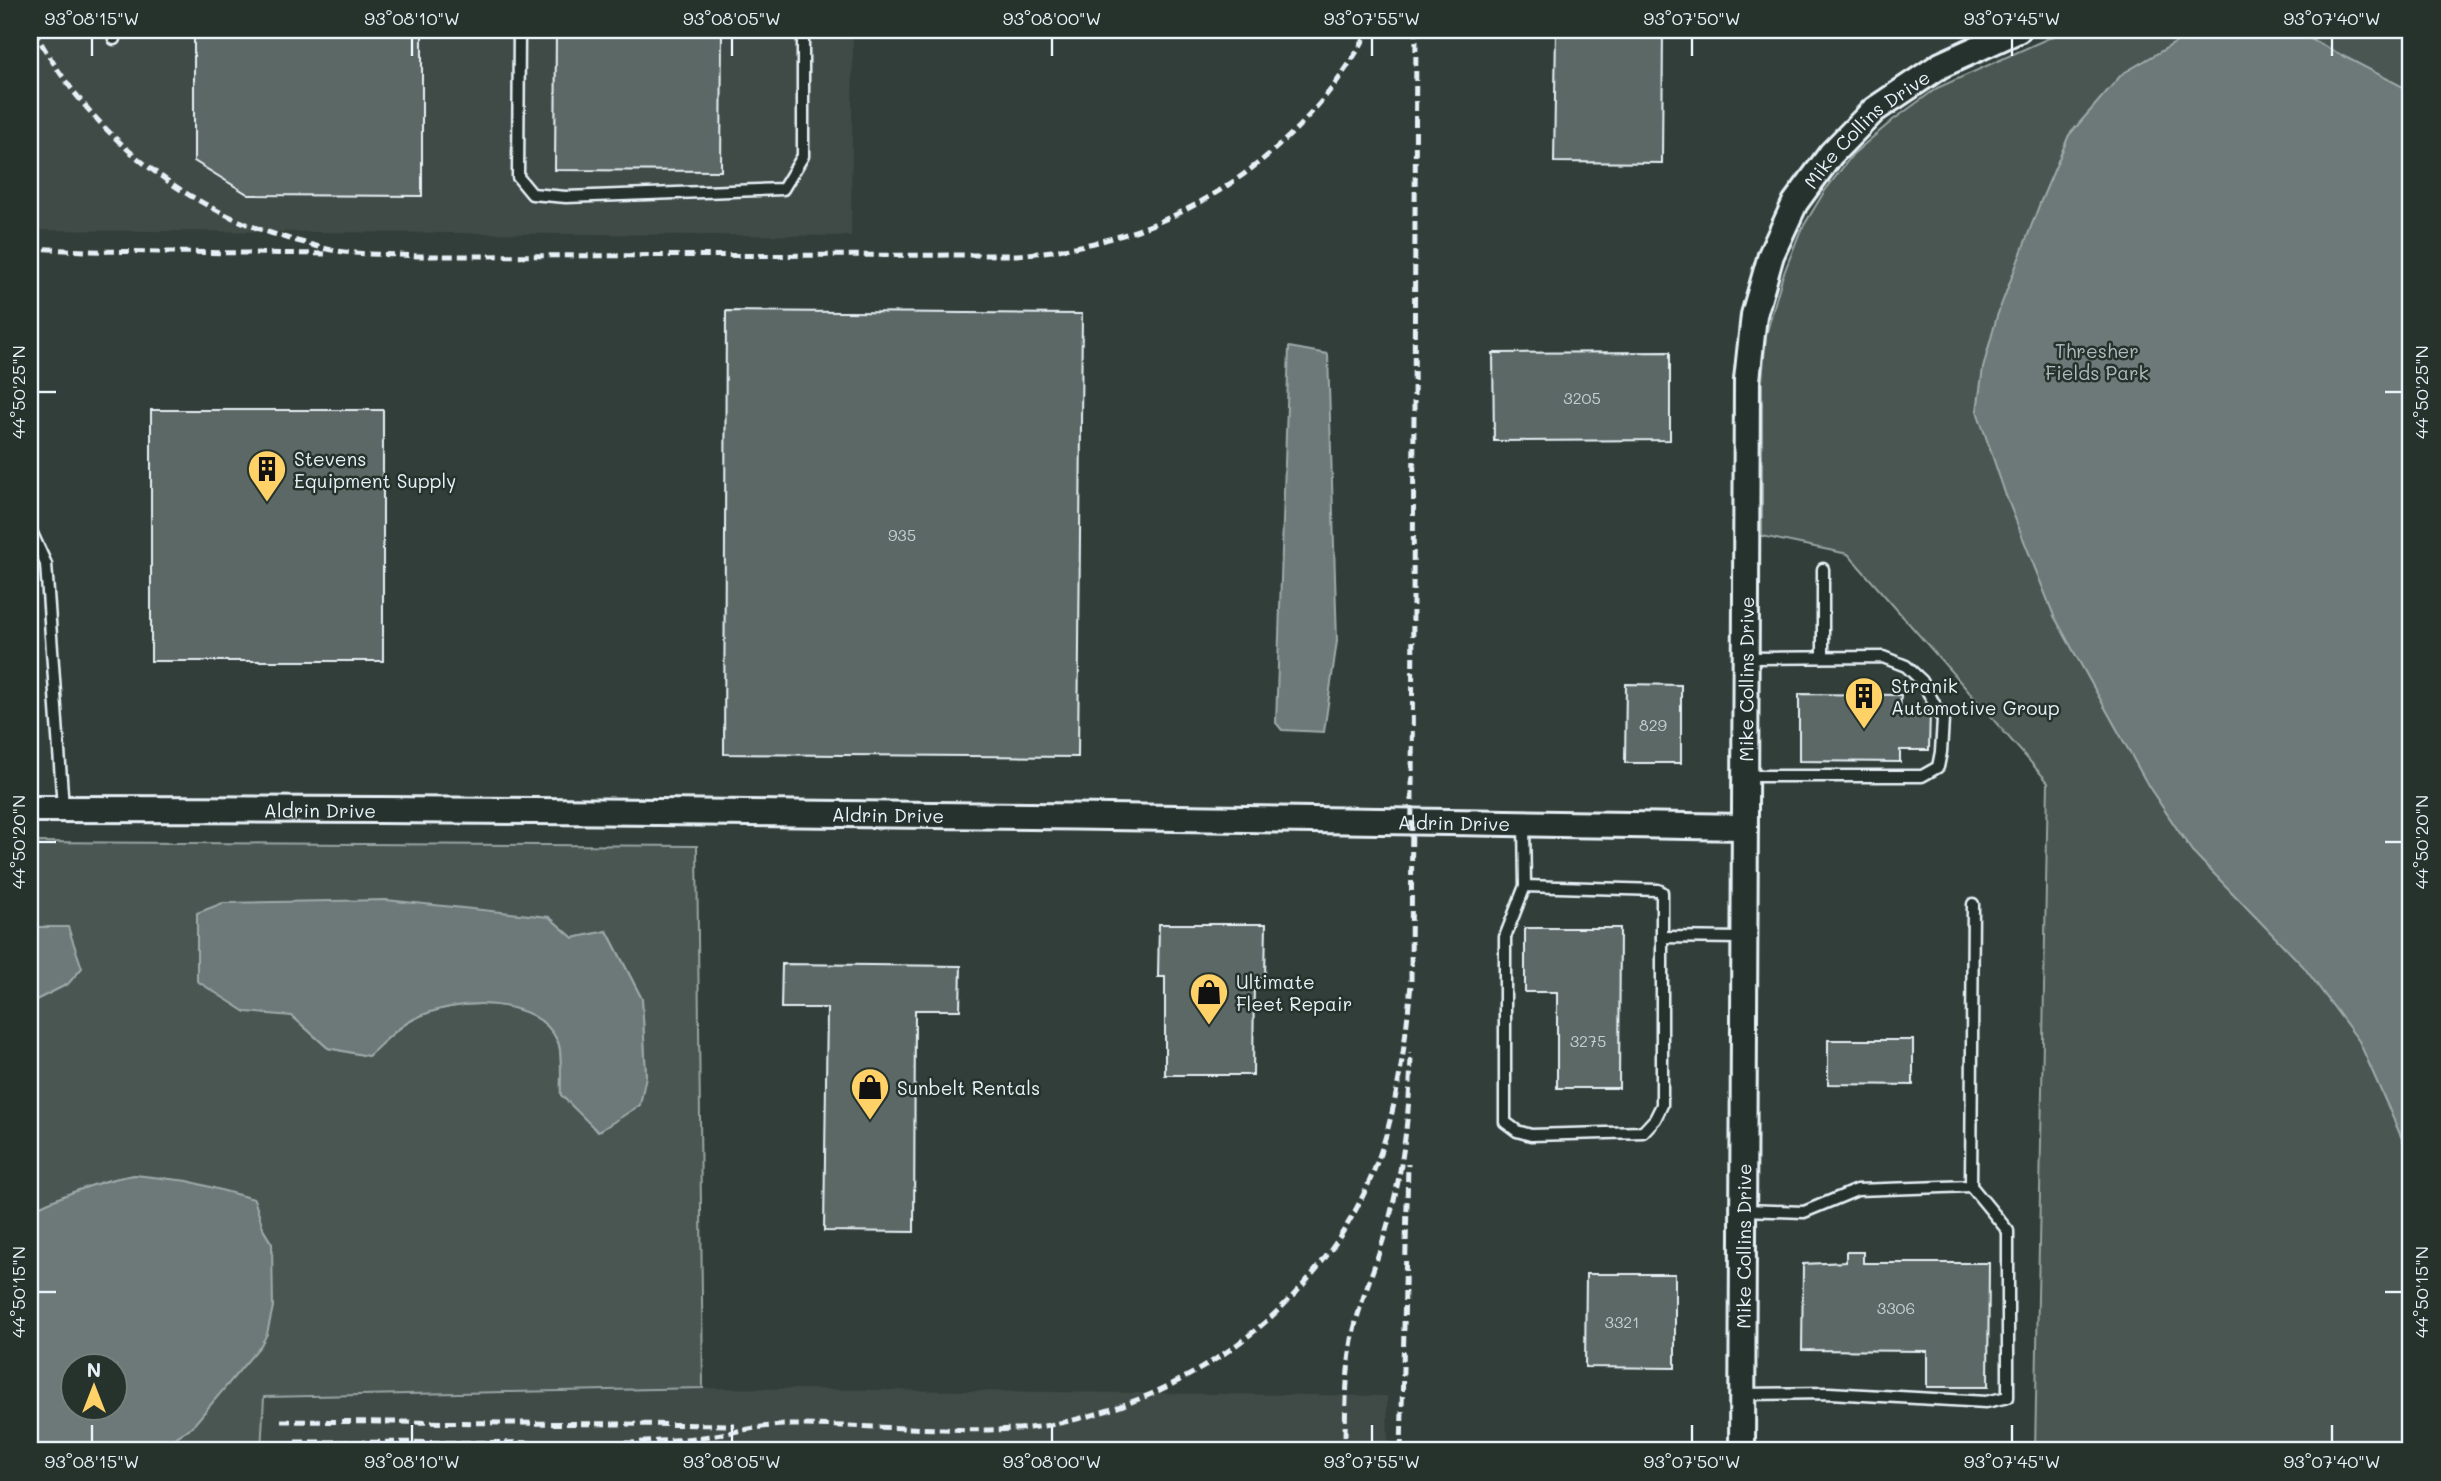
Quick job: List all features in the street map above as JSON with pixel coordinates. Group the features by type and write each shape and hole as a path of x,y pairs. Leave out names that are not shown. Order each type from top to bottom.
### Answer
{"street":[{"name":"Mike Collins Drive","path":"1742,1451 1747,380 1754,314 1771,255 1802,194 1831,154 1874,110 1941,65 2018,30"},
{"name":"Aldrin Drive","path":"30,808 298,808 1745,827"}],"lane":[{"path":"519,30 518,177 532,194 566,197 783,189 803,156 803,30"},
{"path":"30,529 46,564 63,808"},
{"path":"1823,569 1823,657"},
{"path":"1746,658 1883,657 1906,666 1922,681 1943,720 1938,768 1922,776 1746,776"},
{"path":"1524,823 1525,886 1505,937 1505,1122 1517,1131 1531,1135 1643,1132 1655,1119 1661,1105 1661,892 1525,886"},
{"path":"1742,1394 1829,1393 1986,1402 2008,1396 2008,1231 1971,1186 1973,904"},
{"path":"1662,937 1745,938"},
{"path":"1743,1210 1804,1212 1857,1190 1971,1186"}],"shaded area":[{"path":"30,30 853,30 851,236 30,230"},
{"path":"2287,30 2303,35 2411,91 2411,1159 2359,1041 2303,966 2192,851 2149,787 2054,616 2005,493 1977,411 1983,368 1997,316 2069,135 2122,74 2194,32"},
{"path":"1289,347 1328,354 1337,641 1324,732 1282,730 1276,723"},
{"path":"386,900 549,917 573,938 607,931 642,999 646,1076 640,1105 598,1132 561,1095 558,1042 547,1026 532,1015 513,1008 471,1004 431,1012 402,1026 368,1056 328,1048 292,1016 246,1012 197,981 197,913 223,903"},
{"path":"30,927 68,927 82,968 68,984 30,1003"},
{"path":"135,1175 188,1181 254,1199 264,1231 272,1244 273,1307 267,1334 261,1345 192,1427 154,1451 30,1451 30,1211 108,1180"},
{"path":"703,1388 1387,1396 1388,1451 261,1451 263,1397"}],"green space":[{"name":"Thresher Fields Park","path":"2067,30 2411,30 2411,1451 2035,1451 2048,782 1848,554 1762,536 1762,381 1766,335 1782,278 1800,232 1824,192 1853,154 1937,88"},
{"path":"30,842 697,846 703,1388 264,1397 261,1451 154,1451 192,1427 272,1244 264,1231 254,1200 135,1175 81,1189 30,1211 30,1003 68,984 68,927 30,927","holes":["549,917 573,938 607,931 642,999 646,1076 561,1095 558,1042 548,1026 533,1015 514,1008 471,1004 431,1012 402,1026 368,1056 328,1048 292,1016"]}],"building":[{"path":"194,30 422,30 422,196 249,195 194,161"},
{"path":"556,30 722,30 721,171 555,170"},
{"path":"1556,30 1663,30 1662,163 1554,162"},
{"path":"726,311 1082,314 1078,757 724,754"},
{"path":"1670,352 1670,440 1494,441 1493,353"},
{"name":"Stevens Equipment Supply","path":"151,410 383,410 383,661 151,661"},
{"path":"1626,684 1681,685 1681,763 1625,763"},
{"name":"Stranik Automotive Group","path":"1799,694 1901,695 1900,711 1930,711 1929,750 1900,750 1900,762 1799,761"},
{"name":"Ultimate Fleet Repair","path":"1159,924 1266,924 1265,978 1254,978 1253,1075 1165,1075 1165,977 1158,977"},
{"path":"1525,928 1620,928 1619,1088 1557,1088 1557,992 1525,992"},
{"name":"Sunbelt Rentals","path":"782,964 961,966 960,1010 915,1010 914,1232 824,1231 827,1008 781,1008"},
{"path":"1828,1040 1913,1040 1913,1085 1828,1084"},
{"path":"1846,1252 1863,1252 1863,1263 1989,1263 1988,1387 1927,1387 1927,1351 1802,1350 1803,1264 1846,1262"},
{"path":"1586,1274 1675,1274 1675,1368 1585,1367"}],"railway":[{"path":"34,30 83,103 145,164 180,189 218,211 259,229 301,242 347,252 417,256 1017,255 1085,245 1135,231 1185,210 1249,171 1278,147 1329,92 1369,30"},
{"path":"295,1442 631,1443 700,1437 779,1425 978,1430 1037,1427 1092,1415 1145,1397 1195,1372 1242,1341 1284,1304 1321,1263 1352,1216 1384,1143 1400,1076 1411,984 1416,30"},
{"path":"30,248 327,254"},
{"path":"1345,1451 1346,1392 1353,1334 1387,1227 1397,1185 1407,1119 1411,1053"},
{"path":"1401,1451 1408,1164"},
{"path":"281,1421 734,1425"}],"place":[{"name":"Stevens Equipment Supply","path":"267,503"},
{"name":"Stranik Automotive Group","path":"1864,730"},
{"name":"Ultimate Fleet Repair","path":"1209,1026"},
{"name":"Sunbelt Rentals","path":"870,1121"}]}
